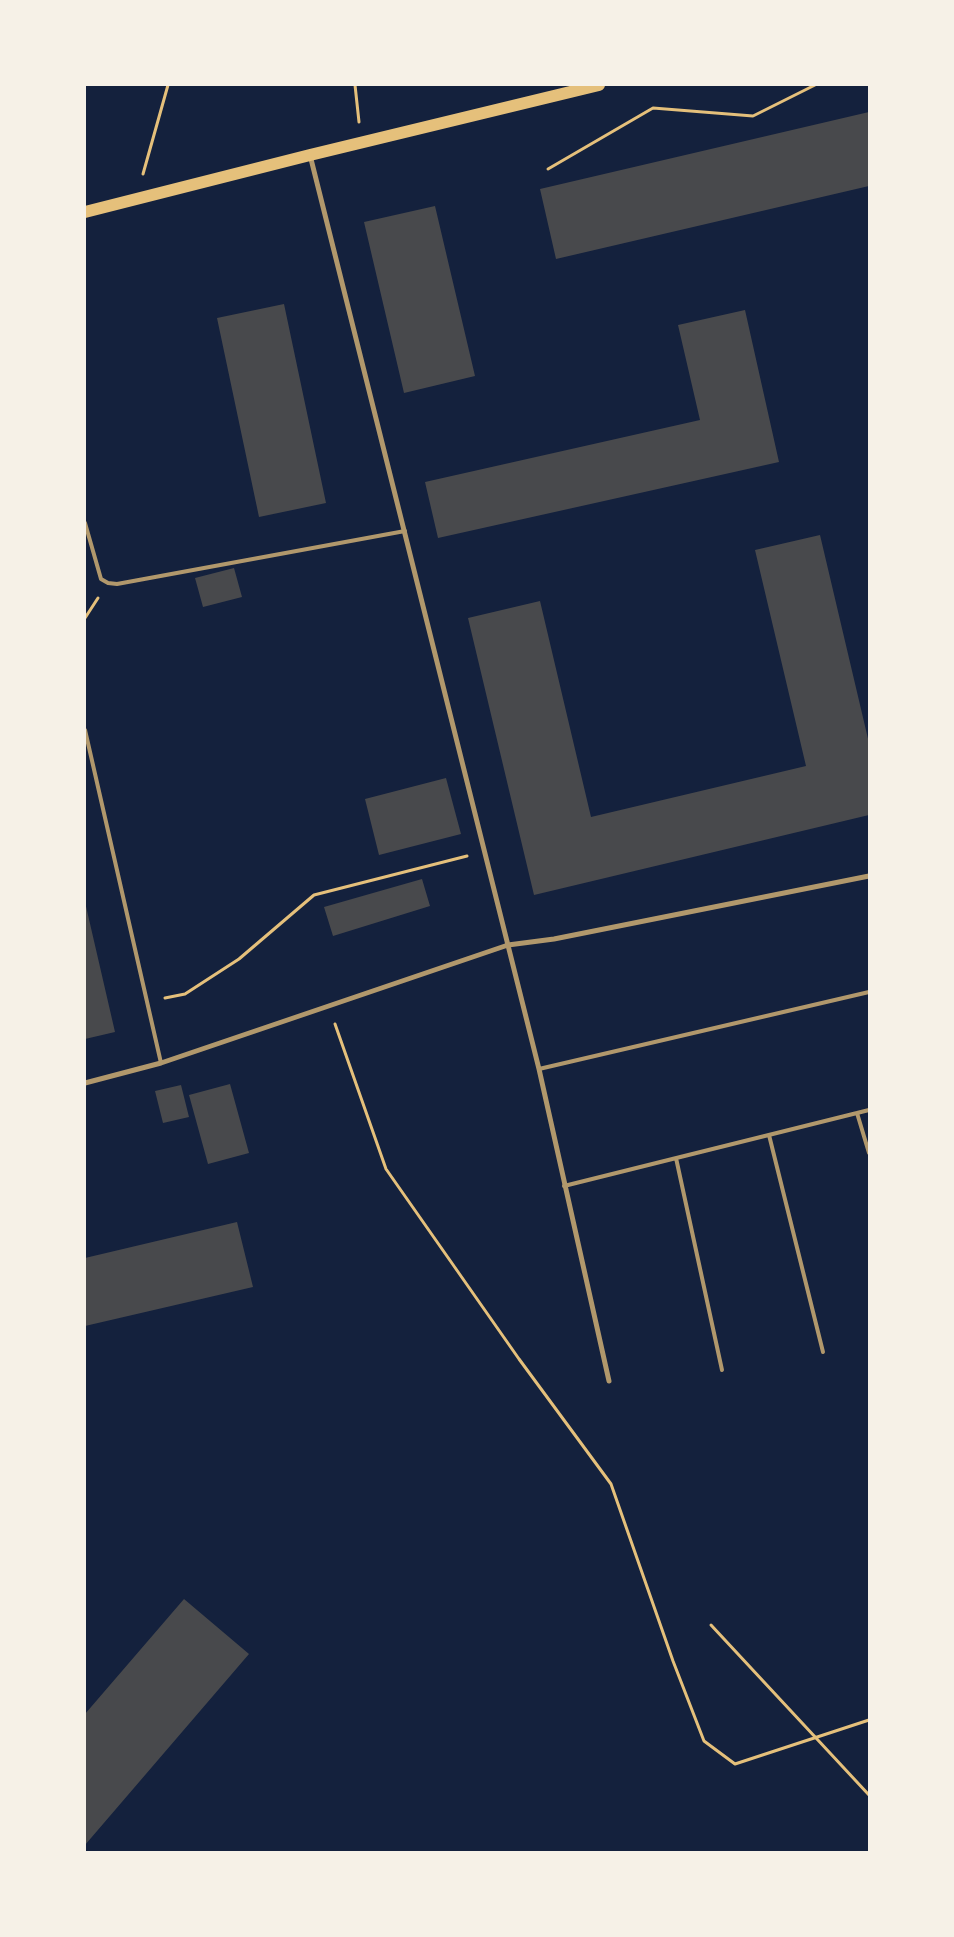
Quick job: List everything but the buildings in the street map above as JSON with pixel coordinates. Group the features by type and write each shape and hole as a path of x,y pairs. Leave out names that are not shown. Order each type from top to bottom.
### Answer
{"main road":[{"path":"85,212 361,142 599,85"}],"street":[{"path":"310,155 508,945 609,1381"},
{"path":"85,1083 161,1063 508,945 554,939 869,876"}],"lane":[{"path":"85,522 101,579 108,583 117,584 405,531"},
{"path":"85,730 161,1063"},
{"path":"538,1069 869,992"},
{"path":"564,1186 869,1110"},
{"path":"857,1113 869,1153"},
{"path":"769,1135 823,1352"},
{"path":"676,1158 722,1370"}],"path":[{"path":"137,199 168,85"},
{"path":"355,85 361,142"},
{"path":"548,169 653,108 753,116 815,85"},
{"path":"85,618 108,583"},
{"path":"147,1001 185,994 239,959 314,895 485,852"},
{"path":"329,1006 351,1064 386,1169 519,1359 611,1484 673,1661 704,1741 735,1764 869,1720"},
{"path":"711,1625 869,1795"}]}
